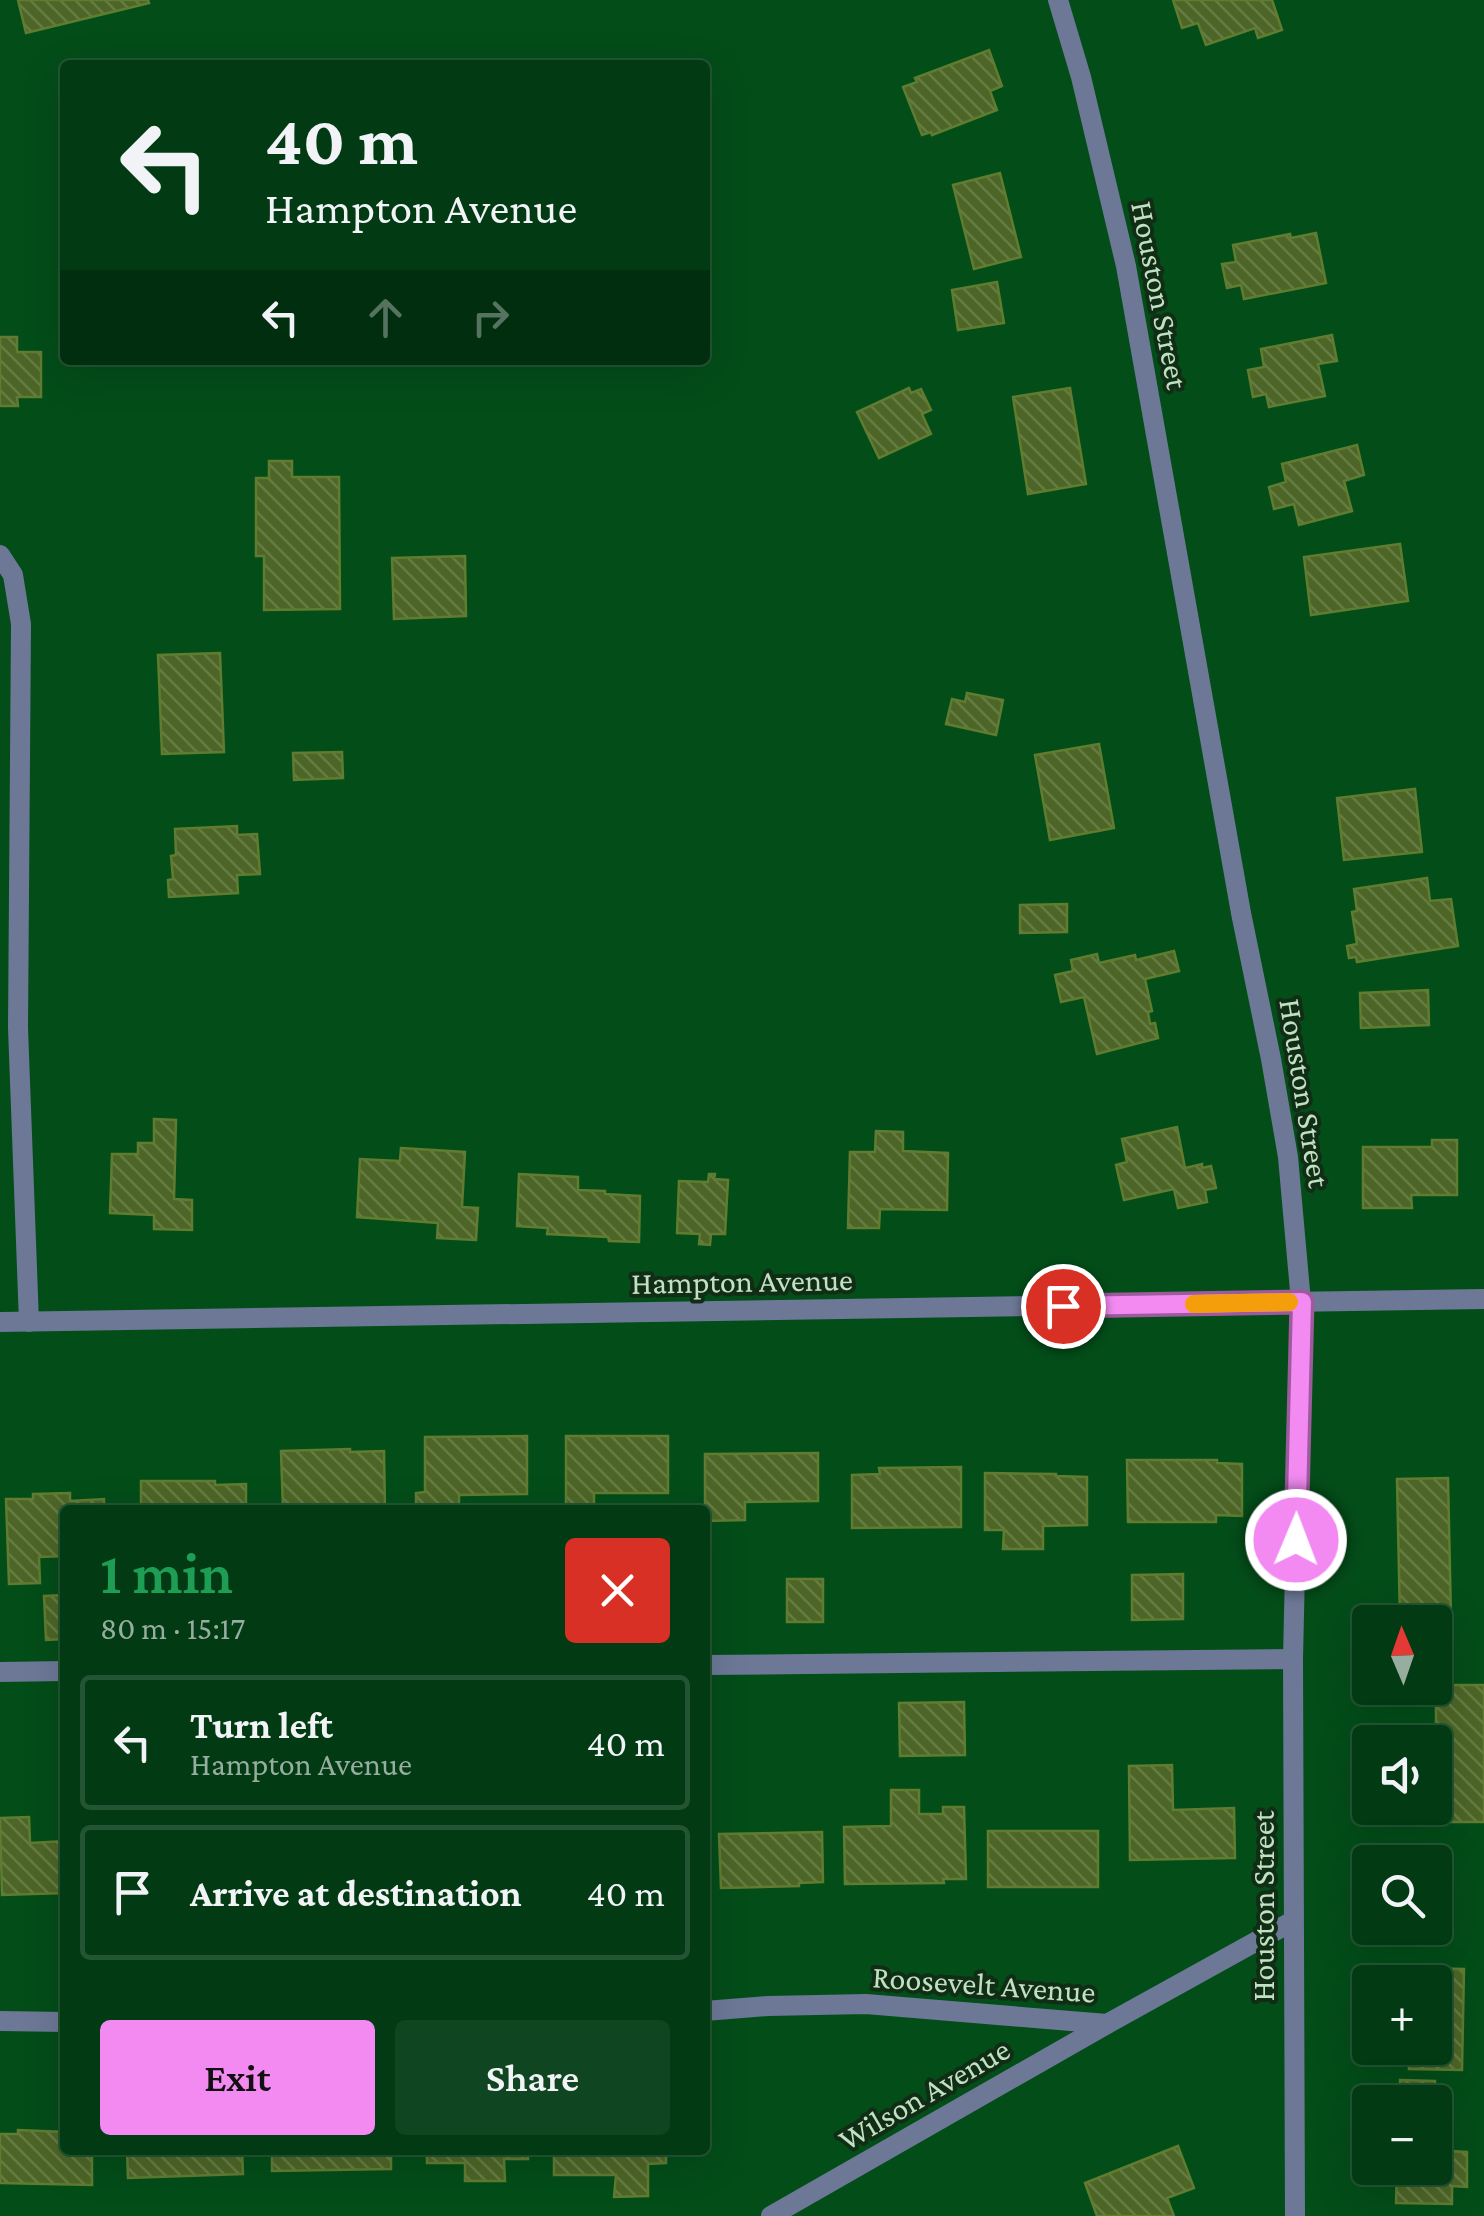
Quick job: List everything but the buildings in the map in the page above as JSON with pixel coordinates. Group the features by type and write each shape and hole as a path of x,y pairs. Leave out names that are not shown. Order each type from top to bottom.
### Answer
{"street":[{"name":"Houston Street","path":"1058,0 1126,266 1288,1156 1302,1302 1293,1660 1295,2216"},
{"path":"0,554 14,574 21,624 18,1028 29,1322"},
{"name":"Hampton Avenue","path":"0,1322 1484,1299"},
{"path":"710,1665 1293,1660"},
{"path":"0,1672 60,1671"},
{"name":"Roosevelt Avenue","path":"710,2011 866,2004 1107,2024 1292,1921"},
{"path":"0,2022 60,2022"},
{"name":"Wilson Avenue","path":"771,2216 1107,2024"}],"slow traffic":[{"path":"1194,1304 1289,1302"}],"route":[{"path":"1063,1306 1302,1302 1296,1540"}]}
